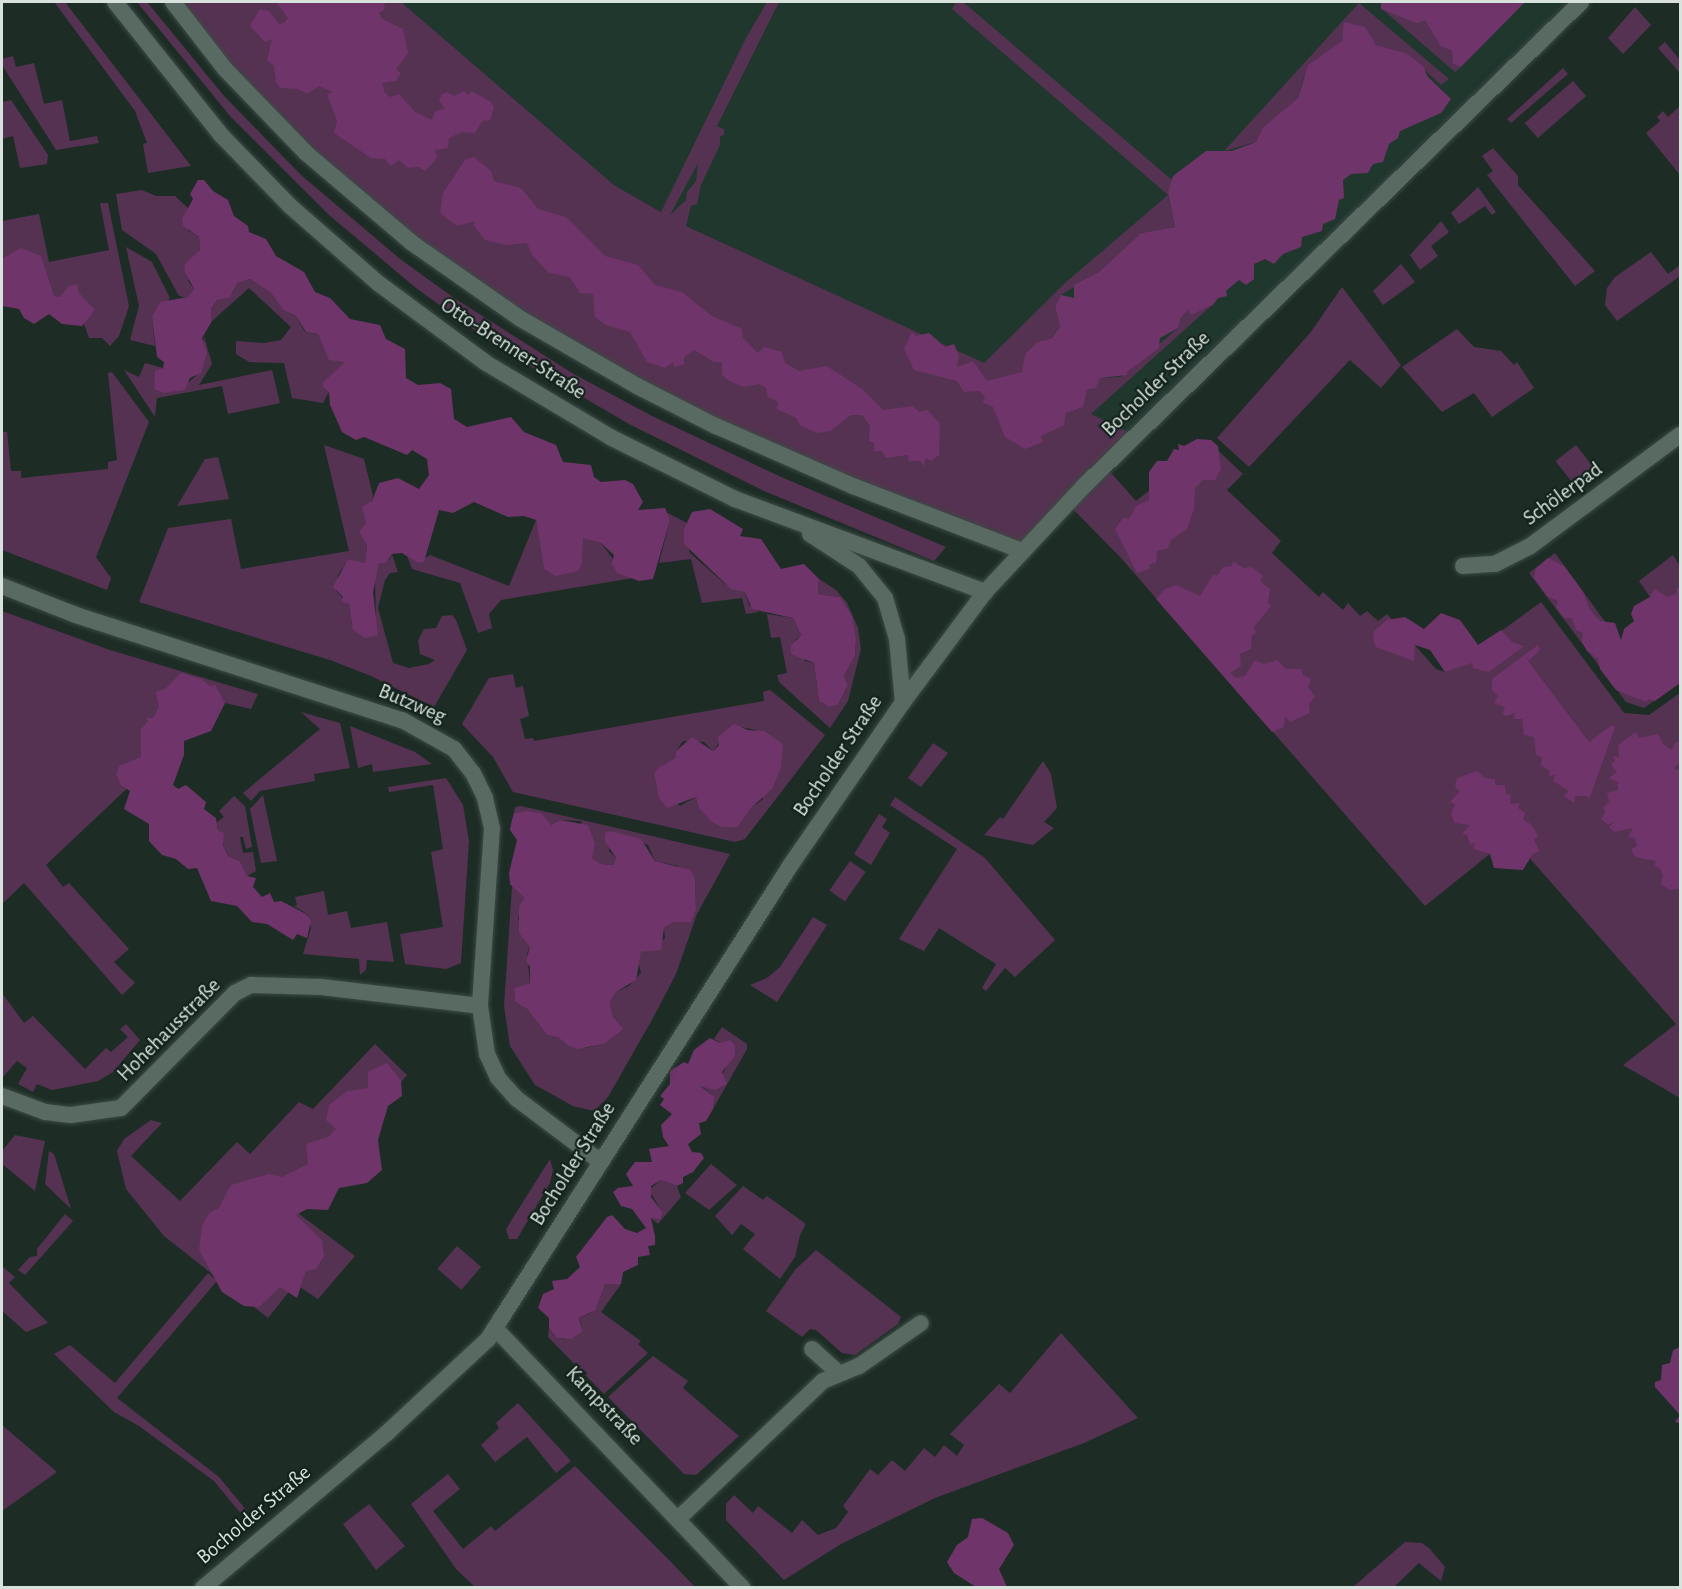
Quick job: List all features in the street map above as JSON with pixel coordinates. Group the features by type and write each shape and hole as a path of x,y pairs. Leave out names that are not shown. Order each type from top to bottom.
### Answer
{"street":[{"name":"Otto-Brenner-Straße","path":"115,2 222,136 290,206 378,284 486,363 554,405 663,465 794,524 870,547 985,592"},
{"name":"Otto-Brenner-Straße","path":"173,2 225,69 306,153 412,243 520,319 637,386 716,426 853,486 1022,551"},
{"name":"Bocholder Straße","path":"203,1587 388,1432 466,1362 495,1328 792,863 903,702 985,592 1083,487 1581,2"},
{"name":"Schölerpad","path":"1463,566 1510,559 1680,435"},
{"path":"794,524 859,566 882,592 897,639 903,702"},
{"name":"Butzweg","path":"2,586 76,615 402,720 454,749 477,781 492,828 480,1006 487,1054 502,1084 533,1112 601,1162"},
{"name":"Hohehausstraße","path":"2,1096 29,1108 63,1114 88,1115 121,1108 235,993 251,985 321,987 480,1006"},
{"path":"679,1518 801,1400 839,1373 866,1362 921,1323"},
{"name":"Kampstraße","path":"495,1328 743,1587"},
{"path":"812,1349 839,1373"}],"shaded area":[{"path":"65,2 191,166 148,173 143,144 147,143 135,111 55,3"},
{"path":"137,2 147,2 224,96 301,175 400,259 454,298 572,373 652,416 781,477 946,547 934,561 764,491 629,424 502,350 416,288 329,215 230,116"},
{"path":"173,2 401,2 614,185 661,212 746,38 767,2 779,2 717,126 724,129 724,135 720,136 720,145 701,185 697,204 691,206 686,226 984,363 1065,283 1168,195 1175,227 1141,233 1099,272 1061,295 1055,306 1060,327 1052,338 1037,342 1025,354 1023,372 1011,376 1080,409 1087,390 1094,389 1100,378 1121,377 1178,328 1181,318 1190,308 1210,307 1091,414 1136,436 1105,466 1136,501 1210,443 1243,474 1227,490 1281,541 1272,553 1319,597 1323,592 1343,610 1348,603 1360,616 1367,611 1378,621 1387,614 1436,669 1445,672 1541,602 1624,713 1649,715 1680,693 1680,1098 1623,1065 1676,1024 1511,837 1425,906 1121,558 1068,504 1022,551 853,486 521,319 306,153","holes":["698,163 696,181 687,192 686,200 670,215"]},
{"path":"276,2 385,2 384,10 379,13 382,19 403,29 408,53 396,69 401,73 396,81 382,83 385,93 390,97 399,94 415,112 432,120 435,112 445,108 439,101 441,95 447,92 454,96 464,91 469,95 471,91 491,102 494,107 490,120 482,121 475,133 462,132 449,138 448,148 435,150 437,158 425,171 419,167 408,168 399,160 391,166 385,159 371,158 334,133 337,121 327,94 333,92 319,86 307,94 298,89 280,88 276,82 274,66 267,60 272,39 265,42 250,26 260,9 269,11 279,24 284,23 288,18"},
{"path":"401,2 1581,2 1136,436 687,226 614,185"},
{"path":"956,2 963,2 1172,180 1168,195 952,9"},
{"path":"1381,2 1525,2 1461,67 1453,64 1452,51 1440,46 1425,20 1417,23 1381,9"},
{"path":"1359,3 1449,79 1441,85 1406,53 1376,45 1345,22 1342,41 1304,76 1298,98 1263,127 1256,142 1224,151"},
{"path":"1635,7 1651,25 1623,54 1608,38"},
{"path":"1382,9 1406,19 1425,20 1440,46 1452,51 1453,64 1461,67 1455,72"},
{"path":"1344,22 1365,27 1376,45 1406,53 1423,66 1428,77 1451,99 1441,113 1400,131 1398,138 1389,144 1383,162 1373,164 1368,173 1351,174 1343,180 1344,198 1339,200 1335,219 1323,224 1322,231 1302,237 1301,247 1283,254 1274,264 1265,259 1254,264 1254,279 1246,285 1239,280 1226,291 1227,296 1218,298 1213,305 1190,314 1189,309 1181,318 1178,328 1160,338 1159,348 1127,372 1127,375 1100,378 1096,388 1087,390 1083,407 1066,413 1064,425 1041,436 1043,442 1025,449 1005,437 993,407 982,402 985,398 980,391 964,392 957,381 914,370 904,349 912,332 916,336 929,333 945,347 954,344 959,356 957,367 973,361 987,381 1022,372 1025,354 1037,342 1052,338 1060,327 1055,306 1061,295 1074,298 1074,285 1099,272 1141,233 1175,227 1168,193 1173,176 1206,151 1232,151 1256,142 1263,127 1298,98 1308,65 1342,41"},
{"path":"1665,42 1680,60 1680,73 1658,48"},
{"path":"13,56 16,67 34,63 44,104 62,100 70,141 97,136 99,143 56,150 2,65 2,59"},
{"path":"1563,68 1568,74 1511,123 1507,119"},
{"path":"1573,81 1586,96 1538,138 1525,123"},
{"path":"11,100 48,155 47,164 20,168 13,136 2,139 2,102"},
{"path":"1680,106 1680,175 1646,133 1660,121 1657,117 1663,111 1668,117"},
{"path":"1493,148 1518,176 1518,185 1595,271 1575,286 1487,175 1493,171 1482,156"},
{"path":"474,157 491,171 494,181 521,188 538,209 566,217 605,256 638,265 655,285 682,292 712,316 742,329 743,338 758,353 764,347 782,352 785,363 799,371 827,366 862,389 883,410 913,406 919,412 927,410 940,423 939,455 931,461 926,458 924,466 920,461 909,461 908,455 886,458 882,451 874,451 874,443 869,441 870,426 862,415 851,415 830,431 818,433 801,426 796,418 777,409 778,402 768,397 766,388 759,384 743,387 728,380 722,375 722,362 714,362 694,350 684,357 684,364 674,367 673,362 665,368 647,362 630,332 606,325 595,317 593,294 580,293 570,277 549,273 532,255 527,243 506,245 485,240 474,226 475,221 457,226 440,213 443,193 465,160"},
{"path":"198,180 204,180 213,191 228,200 234,216 248,226 249,232 266,239 276,256 304,272 315,292 330,298 350,319 380,325 386,339 405,349 406,378 418,385 440,383 451,389 454,419 467,427 511,417 524,432 556,445 563,462 591,465 594,477 601,482 625,480 633,484 643,502 638,510 665,508 670,520 653,579 639,581 617,573 612,564 614,555 601,543 583,538 582,564 578,571 556,576 544,569 536,520 524,516 508,517 474,502 453,513 439,510 424,562 418,563 402,553 392,554 386,563 379,563 373,592 378,635 365,638 353,630 349,604 342,602 343,597 333,587 348,559 365,563 367,546 359,532 366,523 362,507 372,501 379,483 398,478 419,489 429,475 427,459 412,450 407,455 364,437 356,440 342,432 330,405 329,392 323,387 323,382 345,362 329,360 318,334 306,332 296,316 283,310 271,293 250,279 237,283 230,297 217,300 211,309 212,321 202,338 207,353 201,373 190,378 185,390 164,393 154,389 155,371 163,368 164,362 157,357 152,317 160,302 188,297 194,289 184,270 185,264 200,250 199,237 183,226 182,219 193,199 190,194"},
{"path":"1478,187 1496,212 1492,215 1485,206 1459,224 1451,213"},
{"path":"142,190 156,196 175,196 190,210 182,219 189,231 199,237 200,249 188,281 194,289 188,298 179,296 156,254 122,230 116,194"},
{"path":"100,203 108,203 129,306 119,336 110,346 102,338 89,338 83,321 2,279 2,221 39,214 49,262 109,250"},
{"path":"1441,221 1449,232 1431,246 1438,256 1420,270 1410,255"},
{"path":"126,247 152,262 170,298 152,317 155,346 130,340 139,306"},
{"path":"21,248 41,256 54,296 60,297 69,286 77,284 79,293 95,310 82,326 62,324 49,314 34,324 24,318 19,309 2,306 2,259"},
{"path":"1651,252 1668,274 1680,265 1680,276 1617,321 1605,305 1607,288 1615,277"},
{"path":"1401,264 1415,282 1383,305 1373,291"},
{"path":"250,279 271,293 283,310 296,316 305,332 318,334 329,353 347,361 323,382 329,392 323,403 292,398 284,363 249,362 236,354 236,341 264,343 281,340 291,327 249,288 212,321 211,309 217,300 233,292 236,283"},
{"path":"1342,287 1401,365 1381,388 1350,360 1249,467 1217,438 1310,333"},
{"path":"1457,329 1474,347 1501,351 1514,365 1517,362 1534,388 1492,417 1474,393 1442,412 1402,367"},
{"path":"204,336 212,364 199,385 272,370 280,403 228,414 222,386 157,398 155,417 124,370 139,377 145,363 163,368 155,372 188,383 198,374"},
{"path":"112,372 149,422 96,557 111,578 107,590 2,550 2,432 7,432 11,471 21,471 21,478 108,469 108,462 117,460 108,373"},
{"path":"1197,439 1211,440 1218,446 1221,469 1215,480 1203,480 1195,488 1194,509 1187,529 1171,540 1168,548 1157,551 1156,563 1149,564 1150,569 1137,573 1115,529 1123,518 1129,519 1136,506 1149,500 1149,472 1157,461 1167,461 1174,449 1179,450 1178,444 1184,446"},
{"path":"324,445 364,459 373,496 366,524 359,532 367,546 365,563 348,560 338,575 336,591 349,604 352,623 376,618 375,580 379,562 389,560 392,554 398,572 390,573 385,580 378,608 393,663 409,668 429,664 435,660 420,654 418,640 424,629 436,628 442,616 452,615 456,620 467,650 434,707 371,676 330,660 139,602 168,528 231,519 241,569 349,551"},
{"path":"1576,445 1596,471 1576,487 1556,461"},
{"path":"218,457 229,499 177,506 205,459"},
{"path":"710,509 743,529 740,536 761,539 781,569 804,564 819,579 818,594 840,597 852,616 856,640 855,656 844,676 848,685 838,705 829,707 819,701 814,663 791,654 791,646 801,635 793,618 752,609 745,592 731,589 684,544 684,529 692,512"},
{"path":"666,512 687,523 684,529 690,553 725,584 745,592 749,605 759,612 746,614 742,598 702,603 691,559 659,563 670,520"},
{"path":"536,520 544,568 583,537 601,543 625,575 633,578 501,600 489,614 492,628 478,633 460,583 412,569 407,556 418,563 430,555 509,586"},
{"path":"1555,553 1625,649 1643,602 1650,597 1639,581 1673,555 1680,566 1680,683 1644,708 1626,702 1529,573"},
{"path":"1548,558 1564,566 1583,592 1590,610 1600,621 1615,623 1621,640 1624,629 1634,621 1631,614 1634,606 1650,597 1654,589 1668,597 1677,593 1676,589 1680,586 1680,683 1655,701 1649,699 1646,702 1616,690 1600,669 1598,659 1587,651 1582,642 1583,633 1576,630 1572,618 1564,618 1556,607 1558,601 1547,596 1534,578 1536,568"},
{"path":"1233,561 1243,568 1252,567 1263,576 1260,581 1270,589 1268,603 1271,606 1254,627 1256,633 1252,635 1251,649 1240,654 1241,666 1230,673 1236,678 1245,676 1255,660 1264,664 1277,660 1286,669 1301,669 1303,675 1311,679 1308,687 1315,697 1309,704 1310,713 1290,722 1285,716 1284,727 1272,732 1156,599 1165,589 1176,585 1200,596 1213,575 1218,575 1223,567 1232,566"},
{"path":"819,579 836,590 847,603 858,628 861,649 848,701 830,728 779,682 777,675 787,673 780,637 771,638 767,614 793,618 801,635 795,640 805,661 814,663 819,701 829,707 838,705 848,685 844,676 855,656 856,640 840,597 818,594"},
{"path":"2,611 110,650 258,694 251,709 225,703 217,691 211,709 46,865 63,887 69,883 129,949 114,962 135,983 122,995 24,883 2,904"},
{"path":"1441,613 1460,620 1478,645 1501,630 1512,642 1524,646 1489,672 1473,668 1472,663 1445,672 1430,650 1415,645 1414,661 1376,647 1373,641 1374,631 1387,620 1405,617 1424,629"},
{"path":"1538,645 1540,650 1528,661 1589,742 1612,725 1615,727 1589,800 1587,796 1575,796 1574,803 1564,796 1569,791 1553,781 1555,775 1549,776 1550,771 1541,765 1542,757 1536,755 1534,737 1524,735 1522,719 1514,719 1515,713 1506,716 1502,714 1505,707 1494,703 1498,696 1492,690 1492,679"},
{"path":"181,673 201,679 210,686 215,685 225,703 211,731 184,741 184,755 173,785 178,789 186,785 206,802 204,809 216,818 218,831 224,833 223,845 228,856 240,861 247,876 256,878 253,887 262,897 270,893 274,902 281,901 306,914 311,921 307,938 297,934 293,940 267,924 252,922 237,906 211,901 197,868 188,869 176,859 162,855 149,841 149,824 124,809 130,791 121,785 116,774 119,766 141,757 141,729 148,721 146,718 153,718 159,707 156,692 165,689"},
{"path":"513,674 516,688 523,686 529,716 520,719 525,739 533,738 534,741 764,701 763,692 770,690 825,735 745,839 735,842 513,792 493,757 462,724 489,678","holes":["741,727 756,730 763,799 751,808 738,827 722,827 696,797 680,806 657,787 654,774 677,758 676,751 683,741 704,742 713,751 729,729"]},
{"path":"301,712 340,723 350,768 314,774 315,781 260,791 251,801 243,793 320,729"},
{"path":"734,724 748,730 764,731 783,744 781,768 772,789 751,808 738,827 722,827 712,822 699,808 696,797 667,808 659,798 654,774 658,768 676,758 676,751 692,737 713,751 719,745 718,737"},
{"path":"350,726 415,752 432,764 373,772 372,764 358,768"},
{"path":"1636,732 1639,738 1658,734 1663,744 1672,750 1675,743 1680,741 1680,762 1674,769 1680,770 1679,889 1670,890 1661,884 1663,876 1660,868 1654,866 1656,861 1635,857 1631,849 1637,846 1635,838 1628,837 1633,828 1614,832 1609,827 1615,821 1608,825 1601,819 1606,811 1603,808 1609,802 1607,793 1618,790 1618,782 1609,778 1617,772 1611,764 1615,762 1613,756 1619,757 1618,745"},
{"path":"933,743 948,753 921,787 908,778"},
{"path":"1043,761 1051,774 1057,808 1044,822 1054,828 1033,845 984,835 1000,817 1003,819"},
{"path":"1477,771 1485,778 1495,779 1495,785 1505,785 1506,794 1511,795 1510,804 1520,803 1518,808 1525,813 1523,820 1531,824 1538,836 1534,839 1539,851 1532,855 1523,870 1494,868 1490,854 1473,849 1475,843 1470,844 1467,835 1462,834 1470,825 1455,823 1451,814 1455,804 1450,802 1460,791 1455,787 1457,778"},
{"path":"446,778 463,805 469,841 461,963 446,969 405,964 400,934 443,927 431,852 443,849 433,785 389,792 388,787"},
{"path":"263,795 277,861 261,863 250,809"},
{"path":"234,796 245,806 252,847 246,849 243,837 240,837 243,853 253,852 256,871 247,876 240,861 228,856 218,832 217,822 224,817 219,811"},
{"path":"895,797 985,858 1055,940 1015,977 1005,968 986,991 982,988 996,964 939,928 924,951 899,939 957,849 890,805"},
{"path":"521,806 730,854 697,914 676,974 653,1018 608,1097 594,1111 573,1106 535,1085 510,1046 504,1006 512,886 524,898 518,919 530,947 527,954 530,983 514,988 515,1002 527,1009 547,1035 559,1038 568,1046 586,1048 604,1044 624,1029 613,1017 610,1002 616,992 629,986 641,973 638,961 641,952 651,950 665,938 664,928 696,909 695,879 678,866 655,861 648,845 611,831 609,851 616,858 613,865 601,864 592,858 581,821 560,820 551,825 524,811 514,813 515,807"},
{"path":"524,811 541,813 551,825 560,820 588,825 595,844 592,858 601,864 613,865 616,858 605,841 605,833 611,831 641,839 655,861 691,870 695,879 696,909 691,922 674,922 664,928 661,950 641,952 636,980 616,992 610,1002 613,1017 624,1029 604,1044 578,1049 568,1046 559,1038 547,1035 527,1009 515,1002 514,988 530,983 530,967 526,961 530,947 519,933 519,907 524,898 510,884 509,873 517,840 510,830 512,820 514,813"},
{"path":"879,814 887,819 882,827 890,833 871,865 854,854"},
{"path":"850,861 866,872 845,901 829,890"},
{"path":"324,891 328,915 347,911 351,928 387,922 394,962 367,960 366,970 360,975 359,959 303,954 311,928 307,914 294,906 297,905 295,897"},
{"path":"813,917 827,925 777,1002 750,985 767,978 780,967"},
{"path":"2,993 24,1023 33,1016 85,1069 106,1048 111,1052 128,1037 120,1029 126,1024 140,1040 113,1072 98,1081 52,1090 37,1084 33,1092 18,1084 27,1068 17,1061 2,1078"},
{"path":"722,1027 747,1044 747,1049 713,1109 715,1097 700,1085 715,1090 727,1065 720,1043 714,1039"},
{"path":"710,1038 720,1043 730,1040 735,1045 735,1056 722,1072 727,1084 715,1090 700,1086 715,1097 713,1109 706,1121 699,1123 701,1134 688,1144 692,1152 701,1153 704,1158 693,1172 683,1177 683,1183 677,1186 661,1180 651,1186 651,1197 663,1213 660,1219 651,1218 655,1245 648,1246 650,1255 638,1257 638,1265 623,1272 621,1284 605,1284 595,1310 579,1318 582,1332 571,1339 557,1338 549,1328 549,1318 538,1308 543,1294 554,1289 552,1281 567,1279 580,1267 576,1257 607,1217 612,1215 625,1229 637,1233 646,1228 632,1209 621,1206 613,1192 618,1188 633,1186 626,1174 635,1162 652,1162 649,1149 669,1146 663,1137 661,1125 672,1114 660,1105 664,1099 660,1096 670,1084 670,1071 684,1062 688,1064 694,1050"},
{"path":"375,1044 407,1075 294,1210 355,1256 318,1299 295,1284 268,1318 164,1236 126,1189 117,1151 124,1139 151,1120 162,1123 131,1156 180,1201 237,1142 250,1154 299,1102 313,1109"},
{"path":"387,1063 401,1081 402,1096 388,1106 378,1140 382,1170 367,1183 339,1188 328,1210 307,1209 296,1215 322,1240 324,1256 316,1269 306,1271 297,1298 280,1287 259,1307 244,1306 222,1292 199,1250 202,1226 209,1213 219,1208 231,1185 269,1174 282,1177 308,1164 306,1144 328,1137 336,1129 326,1120 329,1105 347,1091 368,1088 368,1072"},
{"path":"15,1135 45,1141 35,1191 2,1164 2,1151"},
{"path":"49,1151 54,1154 71,1209 45,1184"},
{"path":"550,1159 553,1170 550,1183 517,1239 509,1239 506,1229"},
{"path":"711,1164 737,1185 709,1210 685,1193"},
{"path":"661,1180 677,1186 681,1197 658,1224 651,1218 656,1217 659,1207 649,1190"},
{"path":"743,1186 763,1200 767,1196 806,1224 800,1235 795,1257 780,1279 743,1249 755,1234 741,1224 732,1235 715,1216"},
{"path":"65,1214 73,1221 25,1275 18,1270 30,1257 37,1256 37,1249"},
{"path":"457,1246 481,1267 461,1290 437,1269"},
{"path":"816,1250 901,1317 898,1324 855,1355 842,1353 816,1330 810,1329 802,1337 766,1311 795,1270"},
{"path":"2,1266 15,1277 9,1283 48,1323 26,1332 2,1311"},
{"path":"208,1273 217,1281 117,1398 219,1477 247,1511 242,1515 214,1481 139,1426 114,1412 54,1354 70,1345 115,1383"},
{"path":"605,1284 621,1284 601,1312 641,1341 638,1344 648,1353 604,1394 548,1337 549,1328 557,1338 565,1339 581,1324 579,1318 590,1313"},
{"path":"1061,1333 1138,1418 1084,1443 935,1498 841,1544 784,1580 726,1520 726,1504 734,1495 753,1513 758,1506 792,1533 802,1520 818,1535 836,1528 848,1512 843,1506 870,1469 878,1475 892,1460 905,1471 924,1448 935,1457 944,1445 957,1456 964,1445 950,1434 999,1384 1010,1393"},
{"path":"1680,1347 1680,1415 1655,1387 1655,1382 1661,1380 1662,1365 1670,1363 1673,1350"},
{"path":"653,1356 688,1381 683,1388 739,1436 696,1475 684,1474 608,1397"},
{"path":"518,1403 571,1461 556,1473 527,1437 495,1462 481,1445 499,1428 496,1423"},
{"path":"2,1425 57,1472 2,1511"},
{"path":"575,1466 695,1587 475,1587 456,1569 411,1504 448,1474 460,1489 433,1511 463,1549 491,1526 495,1531"},
{"path":"369,1504 405,1546 376,1570 343,1524"},
{"path":"982,1518 1008,1533 1014,1545 999,1569 1007,1587 976,1587 954,1573 947,1562 957,1545 968,1537 972,1519"},
{"path":"1405,1542 1422,1543 1430,1549 1445,1567 1441,1581 1419,1563 1394,1587 1353,1587"}]}
